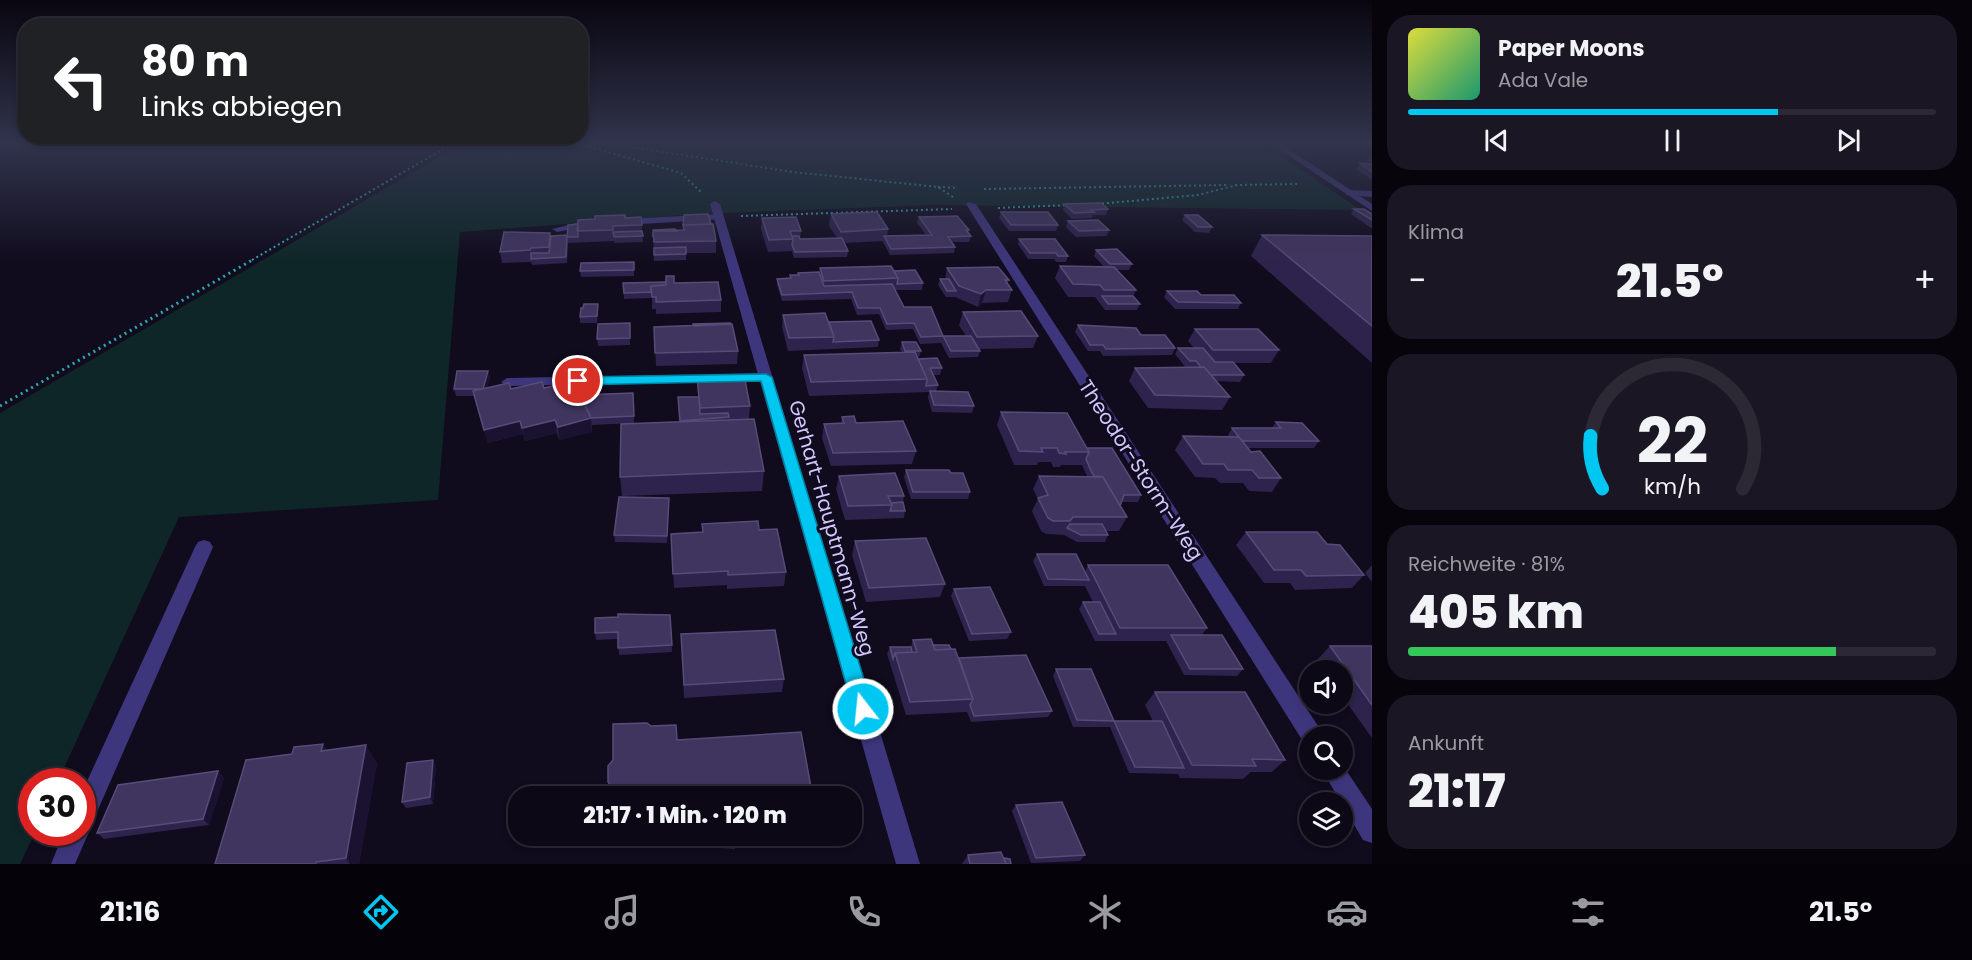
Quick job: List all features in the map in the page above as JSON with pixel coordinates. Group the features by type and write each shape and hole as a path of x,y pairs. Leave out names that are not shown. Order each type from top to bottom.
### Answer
{"street":[{"path":"1349,194 1372,194"},
{"name":"Theodor-Storm-Weg","path":"972,196 1306,726"},
{"name":"Gerhart-Hauptmann-Weg","path":"717,211 908,864"},
{"path":"96,789 204,547"},
{"path":"1339,780 1372,831"},
{"path":"63,864 71,846"}],"lane":[{"path":"1337,186 1372,208"},
{"path":"615,223 717,211"},
{"path":"557,229 569,225 592,224"},
{"path":"507,382 766,377"}],"path":[{"path":"0,406 382,184"},
{"path":"692,184 717,211"},
{"path":"912,184 962,188"},
{"path":"938,187 948,195 972,196 1009,190 1078,186 1142,188 1247,184"},
{"path":"1308,184 1337,186"}],"green space":[{"path":"393,184 1323,184 1361,210 934,205 699,214 460,232 438,500 179,517 64,768 18,768 18,846 29,846 20,864 0,864 0,413"}],"building":[{"path":"1101,203 1108,209 1074,213 1064,204"},
{"path":"1354,209 1364,209 1372,214 1372,220"},
{"path":"877,212 888,229 841,232 831,214"},
{"path":"1001,212 1048,212 1058,225 1011,225"},
{"path":"708,214 711,224 683,225 684,215"},
{"path":"625,215 625,218 641,217 642,225 613,226 613,230 577,231 578,220 595,219 595,216"},
{"path":"1185,215 1198,215 1212,227 1198,227"},
{"path":"957,216 969,230 966,230 971,236 948,237 955,247 891,249 884,236 932,235 919,217"},
{"path":"796,217 801,231 790,231 793,239 769,240 762,218"},
{"path":"1098,220 1109,230 1079,231 1068,221"},
{"path":"578,224 578,237 567,237 568,225"},
{"path":"713,224 716,241 654,242 653,231 684,230 683,225"},
{"path":"675,229 677,231 653,231"},
{"path":"642,231 643,236 614,237 613,232"},
{"path":"504,232 550,233 549,247 500,252"},
{"path":"567,235 566,257 531,259 531,253 549,253 551,236"},
{"path":"1262,235 1372,236 1372,326"},
{"path":"792,236 799,236 800,239 842,238 848,251 795,252"},
{"path":"1019,239 1055,239 1068,256 1058,256 1056,253 1030,253"},
{"path":"686,247 686,254 654,255 654,248"},
{"path":"1117,249 1132,264 1110,264 1096,250"},
{"path":"634,262 634,270 580,271 581,263"},
{"path":"891,266 898,278 824,281 820,268"},
{"path":"1060,266 1114,267 1136,290 1104,290 1100,285 1073,284"},
{"path":"998,267 1009,280 1005,280 1012,290 986,290 981,294 959,286 947,268"},
{"path":"915,270 923,283 897,284 898,278 894,271"},
{"path":"819,272 824,286 892,284 904,307 931,307 943,336 921,337 914,323 887,324 880,308 858,308 852,292 782,295 777,279 791,278 790,275 799,275 798,273"},
{"path":"666,276 674,276 674,283 718,282 721,300 656,302 656,297 652,297 651,286 666,285"},
{"path":"940,279 949,279 956,291 947,291"},
{"path":"666,282 666,285 651,286 651,292 624,293 623,283"},
{"path":"1167,291 1197,291 1201,295 1234,295 1241,303 1178,302"},
{"path":"1102,296 1133,296 1140,304 1108,304"},
{"path":"584,304 598,304 597,316 580,317"},
{"path":"1021,311 1038,336 977,337 963,312"},
{"path":"825,313 834,337 789,338 783,315"},
{"path":"871,321 879,340 833,342 834,337 829,322"},
{"path":"630,323 630,338 597,339 598,324"},
{"path":"730,323 694,326 693,324"},
{"path":"732,324 738,351 655,353 654,327"},
{"path":"1078,325 1136,328 1141,335 1165,335 1175,348 1106,349 1103,345 1090,345"},
{"path":"1195,329 1258,329 1279,350 1213,350"},
{"path":"943,336 971,336 980,351 951,351"},
{"path":"902,342 916,342 921,351 905,351"},
{"path":"1178,348 1203,348 1215,362 1233,362 1244,375 1211,375 1196,361 1190,361"},
{"path":"915,352 927,379 811,382 804,355"},
{"path":"937,358 942,368 930,368 938,385 926,386 927,379 918,359"},
{"path":"1204,367 1230,397 1155,395 1135,368"},
{"path":"457,371 488,371 483,389 454,389"},
{"path":"744,375 750,406 700,408 697,377"},
{"path":"574,381 591,418 558,427 555,420 522,428 520,421 484,430 473,391 509,383 511,389 542,382 544,388"},
{"path":"930,391 968,392 974,406 934,405"},
{"path":"633,393 634,416 591,418 580,395"},
{"path":"678,397 699,397 700,414 728,413 729,417 680,421"},
{"path":"1001,412 1067,413 1089,452 1065,452 1066,454 1059,453 1057,448 1041,448 1043,452 1019,451"},
{"path":"854,416 856,423 903,421 916,451 833,453 824,424 844,423 842,417"},
{"path":"754,419 764,471 620,477 621,424"},
{"path":"1276,422 1302,423 1319,441 1242,441 1232,428 1281,428"},
{"path":"1183,436 1239,437 1251,452 1260,451 1281,478 1259,478 1252,470 1228,470 1224,464 1203,464"},
{"path":"1087,448 1112,448 1141,495 1124,495 1120,506 1103,477 1094,476 1091,471 1086,459 1089,452"},
{"path":"906,470 949,470 951,473 963,473 970,492 913,492"},
{"path":"895,473 904,496 888,496 892,505 848,506 839,476"},
{"path":"1039,476 1103,477 1127,517 1073,517 1070,521 1053,521 1048,518 1038,498 1048,495"},
{"path":"619,497 669,498 667,536 614,535"},
{"path":"903,502 905,511 890,511 891,503"},
{"path":"758,521 759,530 777,529 786,572 728,575 728,571 673,574 671,534 703,532 702,524"},
{"path":"1070,524 1102,524 1108,535 1081,535 1067,528"},
{"path":"1246,532 1317,532 1327,544 1340,545 1364,575 1306,576 1301,570 1274,570"},
{"path":"926,538 945,584 869,588 855,541"},
{"path":"1037,554 1076,554 1089,580 1048,579"},
{"path":"1088,565 1168,565 1207,628 1120,628"},
{"path":"990,587 1011,632 972,634 954,589"},
{"path":"1083,602 1100,602 1116,634 1099,634"},
{"path":"618,614 670,615 672,645 618,648 618,632 595,633 595,618 618,617"},
{"path":"775,630 784,679 684,685 681,634"},
{"path":"1171,635 1222,635 1243,669 1190,669"},
{"path":"931,639 935,650 955,649 973,699 910,702 895,653 917,652 913,640"},
{"path":"933,645 949,645 951,649 935,650"},
{"path":"1330,646 1372,646 1372,705 1353,678 1353,660 1340,660"},
{"path":"890,647 911,647 912,652 895,653 893,659"},
{"path":"1026,655 1052,711 974,716 970,705 973,699 959,658"},
{"path":"1056,669 1091,669 1114,721 1077,720"},
{"path":"1155,692 1245,692 1285,760 1252,759 1256,766 1192,765"},
{"path":"1114,721 1162,721 1184,768 1135,767"},
{"path":"613,724 676,725 677,740 801,732 811,786 611,786 608,782 608,766 613,760"},
{"path":"323,744 321,751 366,745 346,858 316,862 316,864 215,864 246,760 292,754 294,747"},
{"path":"433,760 430,797 402,802 407,763"},
{"path":"218,771 203,819 97,833 118,785"},
{"path":"1062,802 1085,855 1036,858 1016,805"},
{"path":"1001,852 1006,864 970,864 968,855"},
{"path":"1004,858 1010,859 1011,864 1006,864"}],"route":[{"path":"578,381 766,377 863,709"}]}
